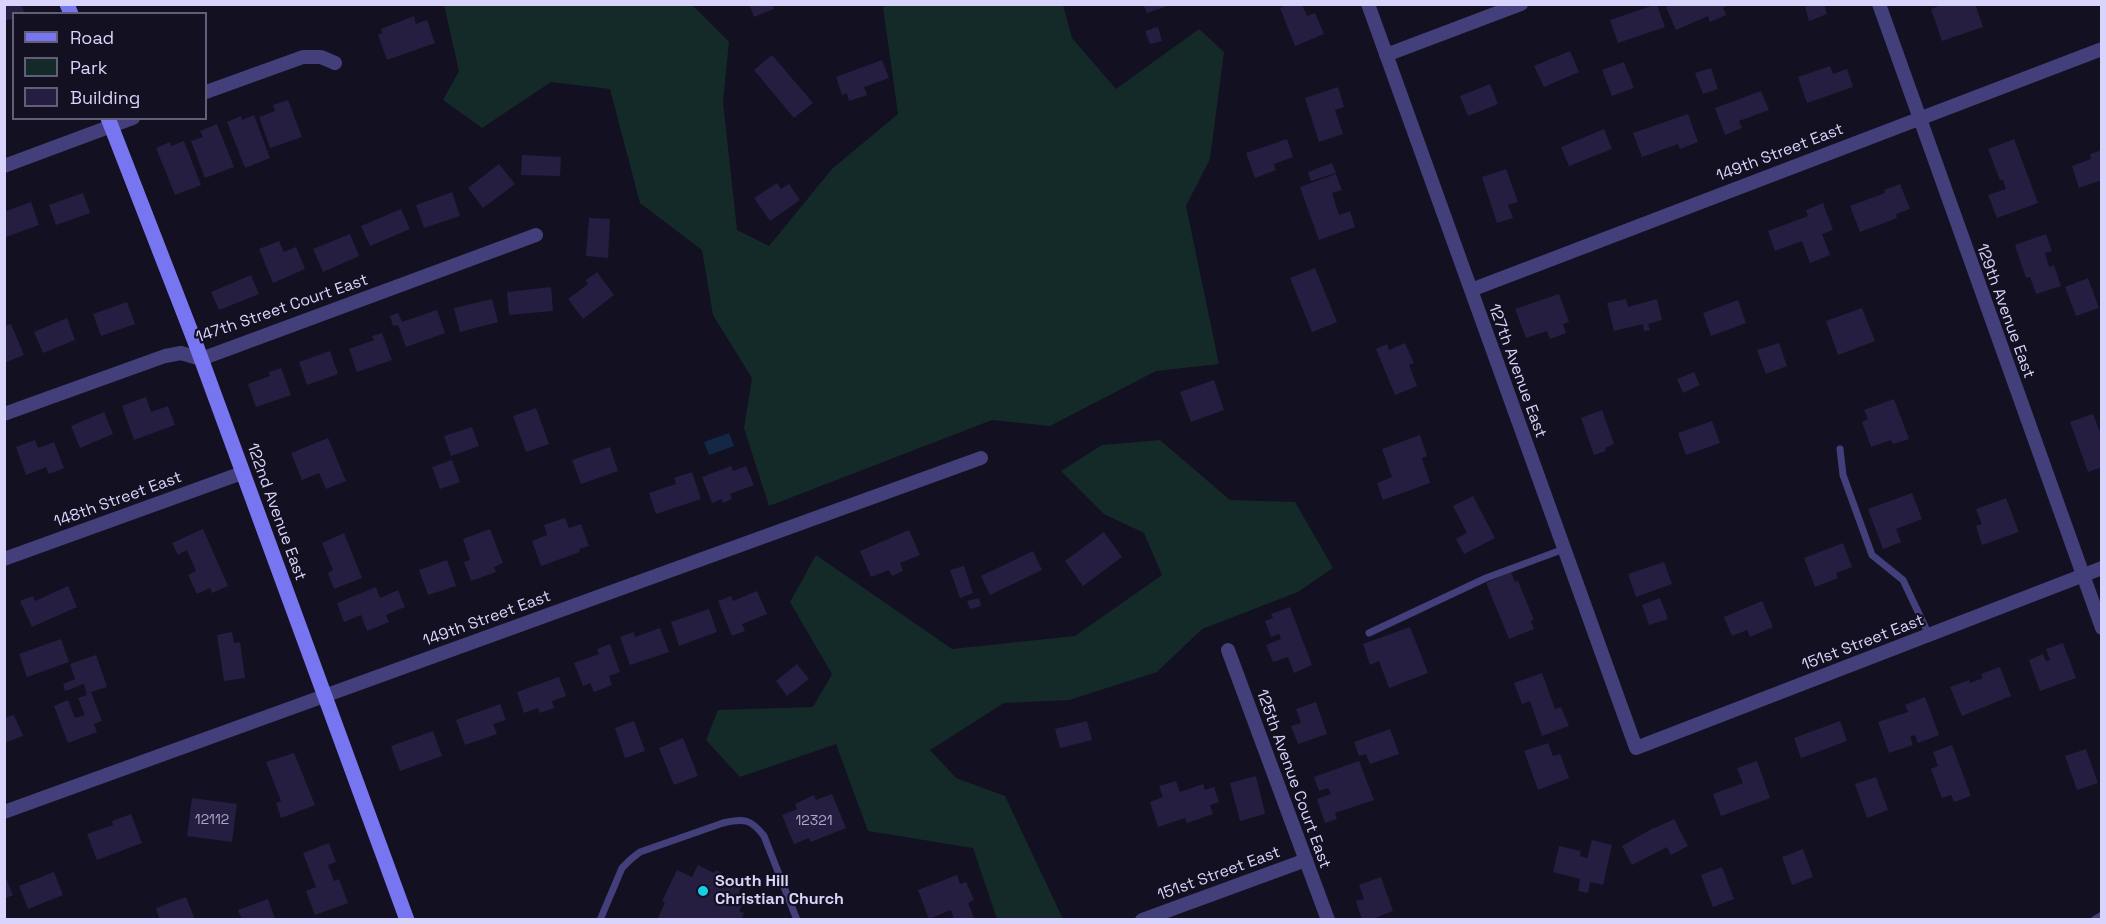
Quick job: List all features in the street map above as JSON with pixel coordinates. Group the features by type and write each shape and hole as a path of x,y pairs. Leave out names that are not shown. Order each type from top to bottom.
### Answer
{"main road":[{"name":"122nd Avenue East","path":"109,123 201,359 404,919"}],"street":[{"name":"127th Avenue East","path":"1368,4 1636,748"},
{"path":"1386,55 1521,4"},
{"name":"129th Avenue East","path":"1879,4 2102,628"},
{"name":"149th Street East","path":"1471,290 2102,49"},
{"path":"207,92 303,57 321,57 335,63"},
{"path":"4,166 109,123"},
{"name":"147th Street Court East","path":"4,414 165,356 181,353 201,359 536,235"},
{"name":"149th Street East","path":"4,812 981,458"},
{"name":"148th Street East","path":"4,559 242,473"},
{"name":"151st Street East","path":"1636,748 2102,568"},
{"name":"125th Avenue Court East","path":"1228,650 1328,920"},
{"name":"151st Street East","path":"1142,920 1306,860"}],"lane":[{"path":"1840,449 1843,475 1872,555 1903,580 1929,635"},
{"path":"1369,633 1485,578 1564,549"},
{"path":"600,920 622,868 640,852 737,820 749,821 764,836 797,920"},
{"path":"2094,920 2102,915"}],"green space":[{"path":"444,5 692,5 729,42 723,102 737,230 769,246 832,169 898,114 883,7 890,5 1063,5 1072,38 1116,89 1199,29 1224,52 1210,159 1186,206 1219,364 1156,371 1050,426 992,420 769,506 744,428 752,378 713,315 702,250 640,203 610,89 551,82 482,128 443,100 459,71"},
{"path":"1160,440 1230,500 1295,502 1333,568 1298,592 1202,629 1157,672 1069,700 1004,703 930,750 956,778 1005,796 1063,919 997,919 973,848 868,831 836,744 740,777 706,740 718,710 813,707 832,674 790,602 816,555 952,649 1075,636 1162,575 1144,533 1104,514 1061,471 1102,445"}],"water":[{"path":"729,433 734,446 709,455 704,442"}],"building":[{"path":"4,4 21,4 24,12 12,12 12,19 4,21"},
{"path":"749,4 773,4 774,9 754,17"},
{"path":"1143,4 1170,4 1170,5 1147,13"},
{"path":"1288,4 1302,4 1307,16 1315,13 1324,34 1295,46 1280,8"},
{"path":"1672,4 1731,4 1723,8 1726,15 1710,22 1708,16 1676,30 1666,7"},
{"path":"1812,4 1824,4 1827,14 1809,21 1805,7"},
{"path":"1944,4 1975,4 1983,27 1942,41 1931,9"},
{"path":"1657,5 1665,27 1618,43 1610,20"},
{"path":"414,16 416,24 427,20 435,43 387,60 378,35 382,33 381,29"},
{"path":"1158,27 1162,41 1150,44 1145,31"},
{"path":"1570,51 1579,72 1544,87 1534,66"},
{"path":"772,55 813,103 794,118 754,70"},
{"path":"882,60 889,78 864,87 867,95 849,101 847,93 842,95 836,77"},
{"path":"1624,62 1634,88 1612,96 1602,70"},
{"path":"1830,66 1833,74 1847,69 1853,87 1807,103 1798,77"},
{"path":"1711,68 1718,89 1703,94 1695,73"},
{"path":"1490,84 1498,104 1468,116 1460,96"},
{"path":"1338,87 1344,107 1335,110 1343,134 1319,142 1305,98"},
{"path":"1761,91 1769,110 1739,121 1742,128 1725,135 1715,108"},
{"path":"288,100 302,137 270,148 259,117 275,111 273,105"},
{"path":"1688,114 1698,142 1680,149 1678,144 1642,157 1633,133"},
{"path":"254,115 270,158 245,168 227,122 241,116 242,120"},
{"path":"217,124 234,167 205,178 191,141 203,137 200,131"},
{"path":"1604,129 1612,149 1569,166 1561,147"},
{"path":"1287,139 1293,157 1274,164 1276,170 1255,178 1246,153"},
{"path":"2014,139 2038,203 1997,218 1988,195 2006,189 1988,149"},
{"path":"184,141 201,185 175,195 156,148 170,142 171,146"},
{"path":"2102,150 2102,180 2079,188 2072,166 2091,159 2090,154"},
{"path":"522,155 561,157 560,176 521,175"},
{"path":"1332,163 1336,173 1311,181 1308,172"},
{"path":"499,164 515,184 483,208 468,188"},
{"path":"1506,169 1518,202 1508,205 1513,218 1497,223 1482,177"},
{"path":"1336,174 1342,190 1332,193 1339,215 1350,211 1355,227 1319,240 1300,187"},
{"path":"777,183 781,189 789,184 800,200 770,221 754,198"},
{"path":"1900,184 1910,209 1896,214 1897,218 1860,232 1850,206 1885,193 1884,190"},
{"path":"452,192 460,216 424,228 416,205"},
{"path":"83,193 90,213 56,225 49,205"},
{"path":"31,202 39,225 6,237 4,212"},
{"path":"1823,203 1833,230 1822,234 1830,255 1810,263 1802,241 1775,251 1768,231 1808,216 1806,210"},
{"path":"401,209 410,229 370,246 361,226"},
{"path":"589,218 610,219 608,258 586,256"},
{"path":"350,234 359,256 323,272 313,249"},
{"path":"2046,234 2052,251 2045,253 2049,267 2054,265 2061,286 2036,294 2030,277 2026,278 2015,245"},
{"path":"279,241 284,252 296,247 305,269 273,283 259,249"},
{"path":"1315,268 1337,322 1312,332 1290,278"},
{"path":"597,272 614,295 583,319 568,299 588,284 586,280"},
{"path":"251,275 259,294 219,310 211,292"},
{"path":"2088,278 2099,308 2076,316 2065,287"},
{"path":"551,287 553,311 509,315 507,292"},
{"path":"1559,294 1569,322 1563,324 1566,333 1550,339 1547,331 1526,338 1515,309"},
{"path":"492,299 498,322 460,332 454,308"},
{"path":"1626,299 1628,307 1657,299 1662,320 1648,324 1650,330 1644,331 1643,324 1614,331 1607,303"},
{"path":"1738,300 1746,323 1711,336 1703,313"},
{"path":"127,302 135,324 101,336 93,314"},
{"path":"1862,308 1875,341 1838,355 1826,321"},
{"path":"437,310 445,333 406,347 398,325 393,326 390,316 398,313 402,322"},
{"path":"67,318 75,340 43,353 34,332"},
{"path":"11,324 24,355 4,363 4,326"},
{"path":"382,333 392,360 357,372 349,349 374,340 372,336"},
{"path":"1405,343 1414,363 1409,365 1417,386 1395,395 1376,349 1387,344 1389,350"},
{"path":"1779,343 1787,366 1766,374 1757,350"},
{"path":"330,351 338,374 307,385 299,362"},
{"path":"281,368 291,395 256,407 248,384 270,376 269,372"},
{"path":"1694,372 1700,385 1683,393 1677,379"},
{"path":"1214,380 1224,410 1191,422 1180,392"},
{"path":"146,397 151,412 168,406 175,425 134,440 122,406"},
{"path":"1894,399 1909,439 1893,444 1891,440 1871,447 1862,422 1868,419 1864,410"},
{"path":"536,408 549,444 526,452 513,416"},
{"path":"1602,410 1614,444 1605,448 1606,451 1594,455 1581,418"},
{"path":"104,412 113,434 80,448 71,426"},
{"path":"2093,414 2100,432 2102,431 2102,467 2088,472 2070,422"},
{"path":"1712,421 1720,443 1686,455 1678,433"},
{"path":"472,427 479,446 451,456 444,436"},
{"path":"1420,435 1427,456 1422,458 1430,483 1383,500 1377,483 1392,477 1382,449"},
{"path":"328,438 346,481 326,489 319,473 302,480 291,453"},
{"path":"35,440 38,448 54,442 64,468 49,474 46,467 26,475 16,447"},
{"path":"610,447 618,471 581,484 572,460"},
{"path":"452,460 460,482 440,489 432,467"},
{"path":"731,466 733,471 746,466 754,485 730,494 732,499 723,503 722,499 712,503 702,477"},
{"path":"692,472 701,499 656,514 649,493 676,484 674,478"},
{"path":"1912,493 1922,519 1896,529 1901,542 1883,549 1868,509"},
{"path":"1473,496 1495,538 1464,554 1456,539 1467,533 1453,506"},
{"path":"2006,498 2019,532 1982,545 1976,526 1982,524 1976,509"},
{"path":"565,518 569,528 581,524 589,546 579,549 580,552 541,566 532,541 547,535 544,525"},
{"path":"203,529 228,586 212,593 210,588 197,594 188,575 196,571 187,550 178,555 172,543"},
{"path":"490,529 503,563 494,567 496,572 471,581 464,562 470,560 463,539"},
{"path":"909,530 920,555 900,563 903,571 892,576 889,570 871,577 860,551"},
{"path":"1104,532 1122,557 1083,586 1065,561"},
{"path":"344,533 362,578 334,589 328,573 333,570 322,543"},
{"path":"1843,543 1852,567 1836,573 1838,578 1815,587 1804,558"},
{"path":"1033,551 1042,570 990,595 981,576"},
{"path":"447,560 456,586 428,595 419,570"},
{"path":"1664,562 1672,584 1636,597 1628,574"},
{"path":"964,566 973,593 960,598 950,570"},
{"path":"1511,572 1515,582 1518,581 1534,620 1531,621 1534,629 1509,639 1486,583"},
{"path":"68,586 77,607 32,627 20,601 33,596 35,601"},
{"path":"376,587 380,598 398,590 405,607 386,615 389,622 367,631 361,615 344,622 337,603"},
{"path":"757,591 767,614 742,624 745,631 732,636 718,601 731,596 733,601"},
{"path":"979,598 981,606 970,609 967,601"},
{"path":"1660,598 1668,619 1649,625 1642,605"},
{"path":"1762,601 1773,627 1750,637 1747,630 1732,636 1724,617"},
{"path":"1290,607 1312,665 1294,673 1288,657 1273,662 1266,645 1281,639 1279,634 1271,637 1265,621 1273,618 1271,614"},
{"path":"709,609 717,632 679,646 671,622"},
{"path":"1410,627 1428,673 1389,688 1379,661 1370,665 1363,644"},
{"path":"660,628 669,652 630,665 620,637 634,632 635,637"},
{"path":"232,632 234,643 240,642 245,678 224,681 217,635"},
{"path":"61,639 69,662 27,677 19,654"},
{"path":"2063,643 2076,678 2040,691 2029,660 2043,654 2046,661 2050,660 2046,649"},
{"path":"610,644 620,672 609,676 612,685 594,692 590,683 583,686 574,663 599,654 597,649"},
{"path":"96,655 107,687 91,692 102,721 94,724 97,732 68,743 54,706 68,700 75,718 85,715 78,698 87,695 84,684 65,691 63,684 75,679 70,664"},
{"path":"797,664 809,679 787,696 776,681"},
{"path":"2000,667 2011,696 1962,716 1950,687 1983,678 1981,674"},
{"path":"1542,673 1555,709 1561,707 1569,726 1542,736 1530,701 1522,704 1514,683"},
{"path":"559,677 566,696 552,701 554,708 540,713 538,708 524,713 517,692"},
{"path":"1925,697 1939,735 1918,743 1915,735 1910,737 1913,745 1889,753 1878,722 1908,712 1905,705"},
{"path":"1316,702 1327,734 1298,744 1291,726 1301,723 1296,709"},
{"path":"500,704 506,720 493,724 497,734 465,745 456,720"},
{"path":"14,715 23,736 4,743 4,718"},
{"path":"634,721 645,751 625,758 615,728"},
{"path":"1087,721 1092,740 1060,748 1055,729"},
{"path":"1840,721 1847,741 1801,758 1794,738"},
{"path":"1390,729 1399,754 1370,764 1366,754 1359,756 1354,742"},
{"path":"433,731 442,756 400,771 391,746"},
{"path":"683,738 698,776 674,785 659,748"},
{"path":"1548,743 1553,756 1560,754 1569,778 1538,790 1524,751"},
{"path":"1952,745 1971,796 1954,802 1951,795 1942,798 1931,769 1938,766 1933,752"},
{"path":"2086,749 2098,783 2077,790 2065,756"},
{"path":"294,753 315,805 281,818 276,803 281,801 266,762"},
{"path":"1359,761 1374,800 1335,813 1337,819 1325,823 1317,799 1331,794 1328,788 1319,791 1314,777"},
{"path":"1757,761 1770,798 1721,816 1713,794 1743,783 1737,768"},
{"path":"1256,776 1265,814 1240,821 1230,783"},
{"path":"1876,777 1888,810 1867,818 1855,784"},
{"path":"1176,781 1180,792 1203,784 1205,790 1214,787 1219,802 1210,805 1213,814 1187,823 1185,818 1158,827 1150,802 1163,797 1159,786"},
{"path":"832,794 846,828 811,842 809,838 794,844 782,815 797,809 795,804 814,795 816,800"},
{"path":"192,798 237,804 232,842 187,836"},
{"path":"131,814 142,843 97,860 87,834 113,825 112,821"},
{"path":"1674,819 1688,846 1671,855 1667,847 1632,865 1622,846"},
{"path":"1592,840 1612,845 1603,885 1590,882 1588,893 1578,891 1580,879 1553,872 1559,846 1581,851 1580,856 1587,858"},
{"path":"329,843 336,862 328,865 334,881 339,879 348,903 315,915 306,891 316,887 303,853"},
{"path":"1803,849 1813,877 1792,885 1782,857"},
{"name":"South Hill Christian Church","path":"698,865 714,873 716,870 724,874 722,877 742,885 737,897 744,901 739,911 744,913 741,920 657,920 665,903 662,901 677,870 692,877"},
{"path":"1722,867 1734,899 1713,907 1701,875"},
{"path":"54,872 63,895 28,909 19,886"},
{"path":"4,873 13,895 4,899"},
{"path":"957,875 960,884 966,882 974,900 968,903 975,920 954,920 951,910 929,919 918,890"},
{"path":"1381,877 1393,911 1370,920 1362,920 1356,901 1364,899 1359,885"},
{"path":"186,897 194,917 187,920 160,920 156,908"},
{"path":"268,899 275,919 242,920 238,910"}],"place":[{"name":"South Hill Christian Church","path":"703,891"}]}
